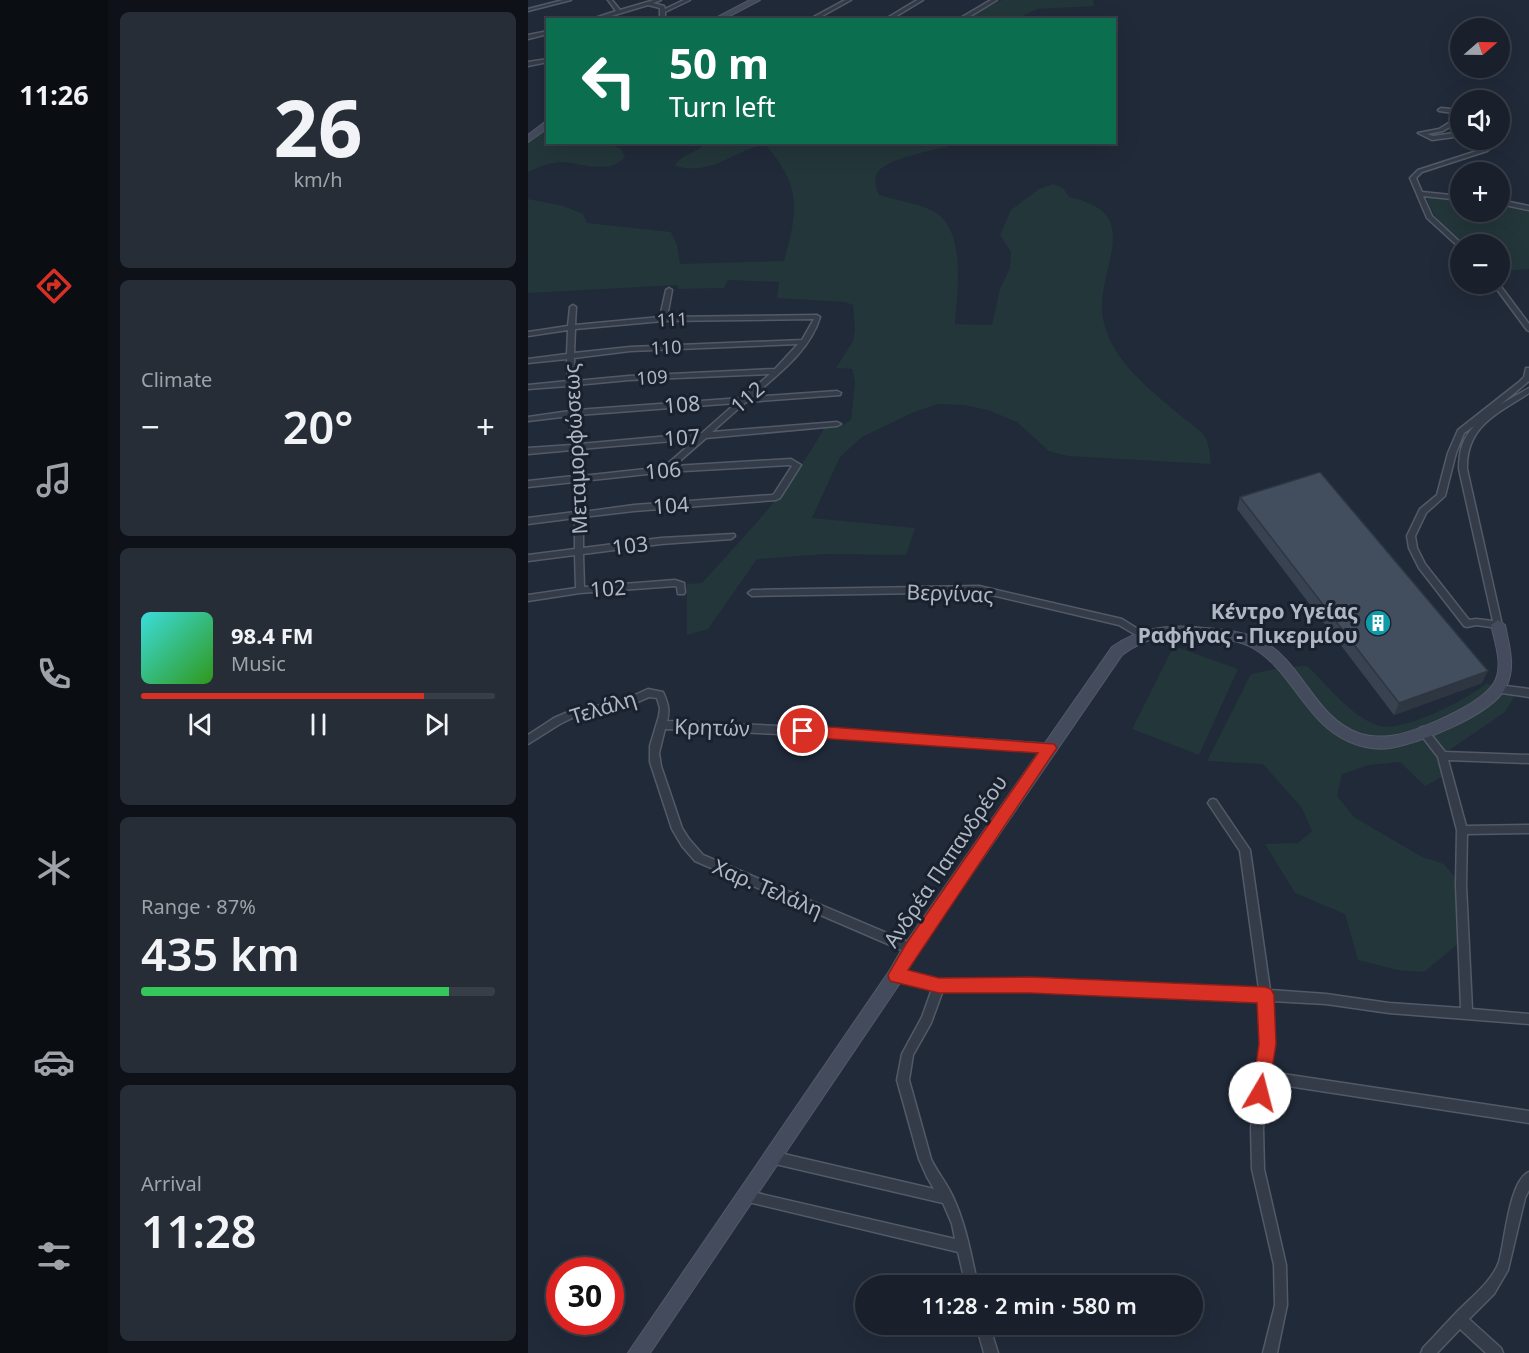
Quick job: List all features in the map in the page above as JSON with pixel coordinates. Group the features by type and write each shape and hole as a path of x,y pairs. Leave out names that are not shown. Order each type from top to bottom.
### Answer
{"main road":[{"path":"719,18 755,0"},
{"path":"528,139 546,126"},
{"path":"1498,625 1505,666 1498,689"},
{"name":"Ανδρέα Παπανδρέου","path":"638,1353 896,975 911,949 1118,651 1141,635 1165,631 1233,636 1250,641 1260,646 1284,667 1323,717 1346,734 1371,742 1407,739 1471,711 1498,689"}],"street":[{"path":"528,10 569,0"},
{"path":"610,0 619,12"},
{"path":"598,18 659,0"},
{"path":"663,11 688,0"},
{"path":"814,18 849,0"},
{"path":"890,18 921,0"},
{"path":"962,18 995,0"},
{"path":"643,5 658,5 663,11 663,18"},
{"path":"528,37 546,32"},
{"path":"528,64 546,60"},
{"path":"1441,110 1450,111"},
{"path":"1450,126 1442,130 1421,133 1432,138 1450,136"},
{"path":"1450,236 1429,217 1413,178 1419,171 1485,150"},
{"path":"1420,194 1450,197"},
{"path":"1510,204 1529,208"},
{"path":"663,319 669,290"},
{"path":"1503,294 1529,329"},
{"name":"Μεταμορφώσεως","path":"573,307 570,355 578,478 580,590"},
{"name":"111","path":"528,334 573,327 663,319 817,317"},
{"name":"112","path":"666,469 785,364 804,342 817,317"},
{"name":"110","path":"528,361 570,355 687,346 804,342"},
{"path":"1529,370 1528,378 1522,384 1461,432 1452,453 1441,496 1423,511 1411,536 1413,548 1422,566 1467,624 1476,622 1498,625 1463,469 1464,450 1470,436 1479,425 1529,390"},
{"name":"109","path":"528,387 776,371"},
{"name":"108","path":"528,419 574,412 837,393"},
{"name":"107","path":"528,451 837,424"},
{"name":"106","path":"528,484 666,469 781,462 794,462 797,465"},
{"name":"104","path":"528,521 579,513 772,498 777,495 797,465"},
{"name":"103","path":"528,558 661,541 731,536"},
{"name":"102","path":"528,598 580,590 675,583 681,585 681,592"},
{"name":"Βεργίνας","path":"752,592 979,589 1122,622 1141,635"},
{"path":"1498,689 1529,693"},
{"name":"Χαρ. Τελάλη","path":"648,693 663,698 662,726 654,753 657,767 675,824 684,842 699,858 911,949"},
{"name":"Τελάλη","path":"528,740 557,721 571,715 626,703 648,693"},
{"name":"Κρητών","path":"662,726 803,731 1049,748"},
{"path":"1423,731 1442,756 1462,830 1461,885 1467,1013"},
{"path":"1442,756 1529,759"},
{"path":"1213,802 1245,850 1265,995 1268,1044 1257,1128 1258,1169 1280,1265 1281,1305 1270,1353"},
{"path":"1462,830 1529,829"},
{"path":"896,975 939,986 1030,985 1265,995 1529,1019"},
{"path":"939,986 927,1019 908,1054 903,1080 925,1159 947,1198 958,1224 969,1275"},
{"path":"1262,1076 1529,1118"},
{"path":"771,1157 947,1198"},
{"path":"1428,1353 1489,1289 1504,1266 1519,1196 1529,1178"},
{"path":"744,1196 963,1247"},
{"path":"1459,1319 1497,1353"},
{"path":"985,1335 991,1353"}],"green space":[{"path":"1002,0 1093,0 1094,6 1037,9 1018,18 967,18"},
{"path":"546,129 546,144 608,144 621,149 625,157 611,166 594,167 560,162 528,172 528,143"},
{"path":"705,144 958,144 892,162 878,172 875,181 879,195 933,211 944,220 951,232 958,262 955,324 992,325 1000,289 1010,268 1011,252 1000,235 1011,210 1039,189 1053,184 1063,188 1069,197 1094,206 1108,218 1113,232 1102,309 1106,330 1119,355 1138,378 1203,434 1211,464 1068,456 1049,451 1017,422 988,410 964,405 938,404 914,412 862,437 840,457 812,518 915,528 906,555 826,554 757,559 708,629 687,635 687,584 702,583 752,527 783,491 824,428 840,427 851,420 855,381 852,369 836,368 853,341 855,330 853,305 845,302 777,298 779,282 728,280 724,288 678,289 677,285 528,293 528,199 563,206 583,214 587,223 671,232 677,245 680,264 784,261 792,227 794,200 786,174 778,160 766,145 702,168 675,166 681,159"},
{"path":"1427,196 1450,198 1450,222 1510,222 1510,205 1529,209 1529,269 1510,270 1510,234 1452,234 1436,217"},
{"path":"1174,646 1238,669 1199,755 1132,729"},
{"path":"1307,666 1357,714 1377,725 1388,727 1417,720 1450,706 1487,683 1516,694 1505,712 1442,755 1447,774 1425,786 1400,762 1369,765 1342,774 1337,796 1354,817 1422,857 1444,864 1461,885 1464,939 1424,972 1397,970 1358,960 1345,914 1295,893 1265,844 1298,843 1312,831 1302,808 1263,764 1207,761 1251,674 1284,667"}],"building":[{"name":"Κέντρο Υγείας Ραφήνας - Πικερμίου","path":"1320,472 1488,671 1399,703 1240,497"}],"place":[{"name":"Κέντρο Υγείας Ραφήνας - Πικερμίου","path":"1378,623"}],"route":[{"path":"803,731 1049,748 911,949 896,975 939,986 1030,985 1265,995 1268,1044 1260,1093"}]}
